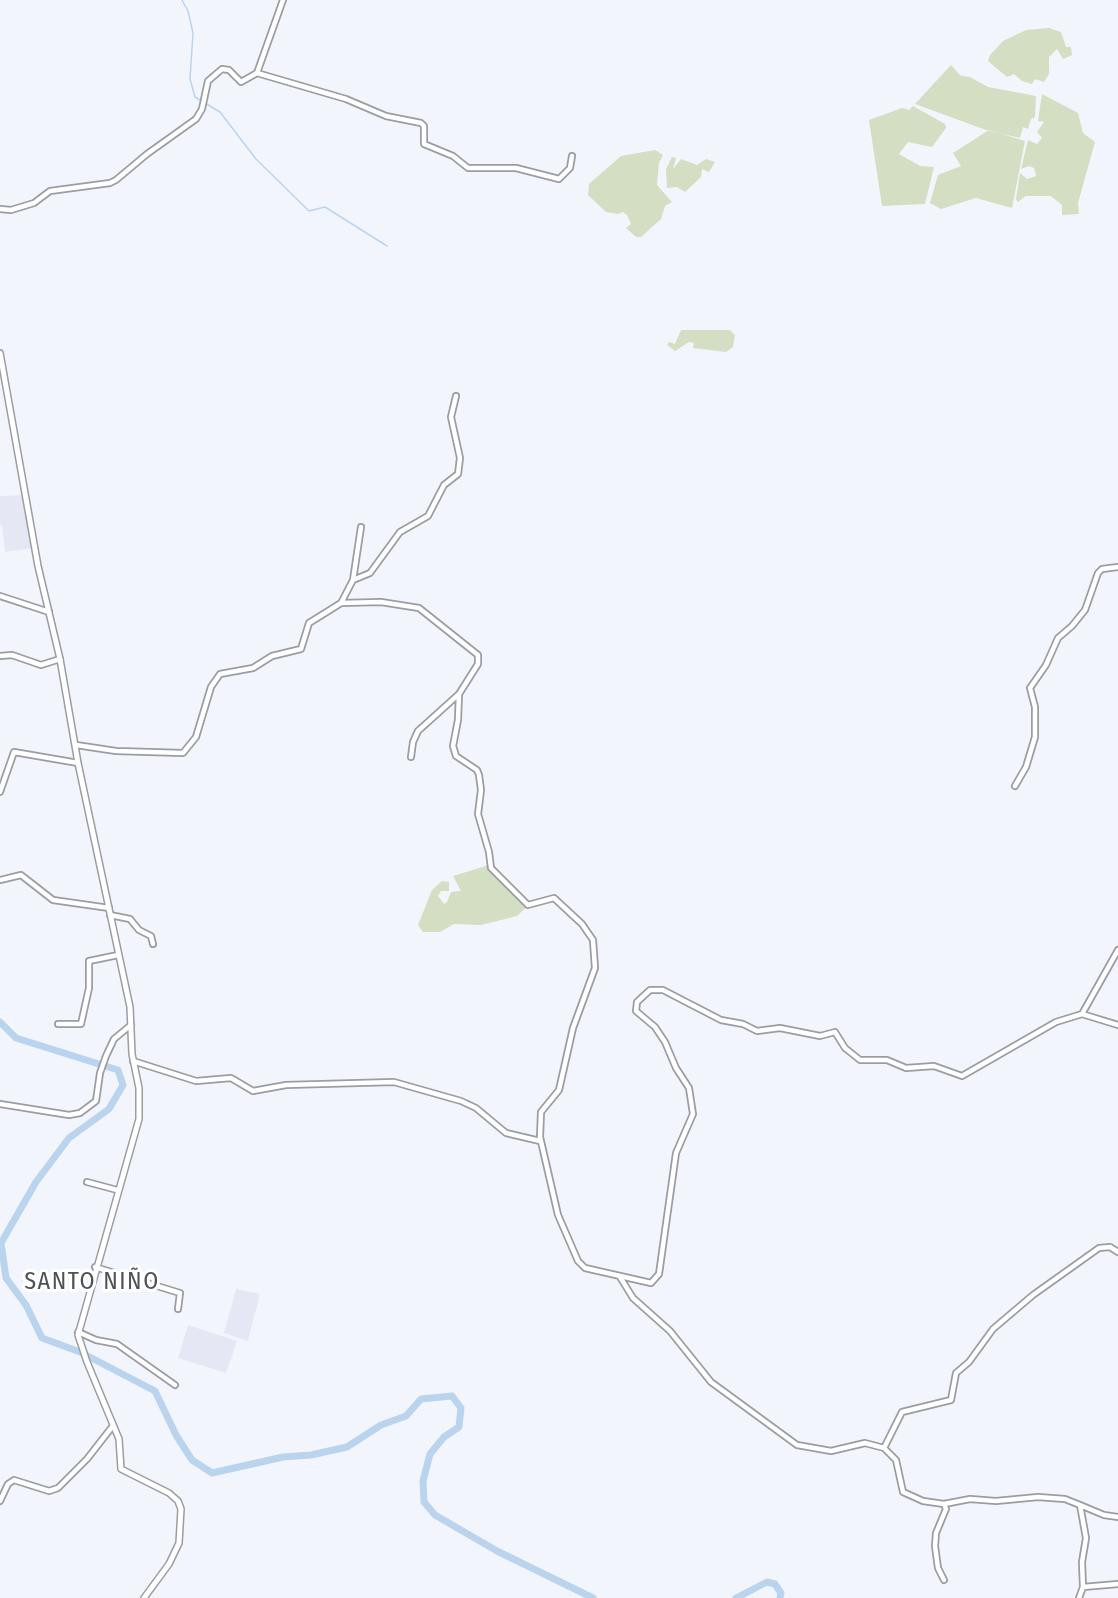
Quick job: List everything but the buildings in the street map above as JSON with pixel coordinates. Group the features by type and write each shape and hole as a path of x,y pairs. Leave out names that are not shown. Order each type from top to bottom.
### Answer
{"street":[{"path":"0,209 11,210 34,203 50,191 114,182 147,154 196,119 202,109 208,81 222,69 229,70 241,82 257,73 283,0"},
{"path":"257,73 346,99 386,116 421,123 424,126 424,144 453,156 468,168 516,168 559,179 570,168 572,156"},
{"path":"0,353 78,763 130,1007 133,1061 139,1088 139,1119 95,1267 78,1334 112,1427 119,1439 121,1469 169,1492 181,1509 178,1543 169,1564 144,1598"},
{"path":"353,580 370,573 399,532 428,516 444,485 458,474 460,458 451,417 456,396"},
{"path":"76,745 117,751 183,753 196,737 211,687 220,675 253,668 272,656 301,649 309,623 341,603 353,580 361,527"},
{"path":"1015,786 1026,767 1035,737 1035,707 1030,688 1046,665 1058,638 1079,619 1085,610 1098,573 1102,569 1118,567"},
{"path":"0,596 49,612"},
{"path":"341,603 400,604 419,608 429,614 438,626 461,640 478,656 478,664 459,694 418,731 413,742 411,757"},
{"path":"0,656 12,655 41,665 60,660"},
{"path":"459,694 453,751 477,770 479,775 481,790 478,814 492,872 516,891 528,905 554,898 582,924 593,940 595,968 573,1028 559,1090 541,1112 540,1141 558,1215 578,1262 585,1268 651,1283 658,1278 676,1153 693,1114 689,1088 676,1068 665,1042 655,1027 636,1011 637,1002 650,990 663,990 722,1020 743,1024 758,1031 780,1028 820,1036 835,1032 847,1050 862,1061 887,1060 904,1068 934,1066 960,1076 1056,1022 1082,1014 1118,1025"},
{"path":"0,792 14,752 78,763"},
{"path":"0,880 21,875 53,900 109,908"},
{"path":"110,915 129,919 140,930 151,936 153,944"},
{"path":"1082,1014 1118,950"},
{"path":"57,1023 81,1024 89,988 89,961 118,956"},
{"path":"0,1104 76,1114 96,1101 104,1060 114,1040 131,1025"},
{"path":"133,1061 196,1081 231,1078 253,1091 286,1085 394,1082 461,1101 476,1108 506,1133 540,1141"},
{"path":"87,1182 117,1190"},
{"path":"884,1449 897,1417 905,1409 951,1400 957,1373 969,1362 990,1333 1033,1295 1099,1248 1110,1247 1118,1252"},
{"path":"95,1267 180,1293 178,1309"},
{"path":"620,1277 633,1298 670,1331 711,1382 793,1443 831,1450 865,1443 884,1449 896,1460 901,1488 906,1495 923,1501 944,1504 970,1499 996,1501 1038,1497 1065,1498 1104,1515 1118,1517"},
{"path":"78,1334 117,1344 175,1385"},
{"path":"0,1501 8,1484 16,1480 41,1490 54,1490 87,1460 112,1427"},
{"path":"0,1481 8,1484"},
{"path":"944,1504 946,1509 936,1533 935,1546 938,1568 944,1580"},
{"path":"1079,1598 1083,1587 1086,1533 1080,1505"},
{"path":"1083,1587 1118,1584"}],"shaded area":[{"path":"24,495 35,548 5,552 2,525 0,525 0,496"},
{"path":"236,1289 260,1294 248,1341 224,1333"},
{"path":"188,1325 237,1341 226,1373 178,1358"}],"green space":[{"path":"1049,28 1061,32 1066,47 1071,47 1072,55 1063,59 1057,49 1049,57 1049,74 1044,82 1035,79 1032,84 1022,81 1014,74 1007,77 988,61 990,55 1003,41 1026,30"},
{"path":"951,65 961,76 970,77 988,87 1036,96 1035,117 1031,119 1028,129 1023,127 1020,138 986,130 915,104"},
{"path":"1042,94 1078,113 1083,133 1095,142 1078,203 1079,214 1062,215 1062,205 1051,196 1026,196 1018,202 1016,199 1020,173 1027,179 1036,176 1034,168 1029,166 1021,169 1028,140 1037,144 1042,138 1037,132 1044,122 1038,121"},
{"path":"913,106 945,124 946,128 932,147 908,142 899,154 920,166 934,167 925,204 882,206 869,120 902,108 909,110"},
{"path":"989,130 1025,141 1012,208 976,198 941,209 930,203 938,175 961,166 953,153"},
{"path":"655,150 663,155 659,163 657,185 672,202 665,206 661,219 641,237 636,237 626,228 631,224 627,215 623,212 618,214 606,212 588,195 589,184 621,156"},
{"path":"672,157 676,158 673,169 681,159 697,165 706,159 715,162 709,172 702,169 701,177 685,192 677,187 667,188 666,169"},
{"path":"681,330 730,330 735,335 733,347 726,352 693,348 694,343 689,342 675,351 667,345 669,342 675,344"},
{"path":"489,865 528,906 517,916 481,925 454,924 440,932 423,932 418,925 432,890 442,881 449,882 449,891 441,891 438,896 444,904 451,892 461,891 453,876"}],"waterway":[{"path":"182,0 188,11 193,33 190,79 195,97 220,112 256,159 309,211 325,207 387,246"},
{"path":"0,1022 16,1038 118,1070 123,1085 109,1109 69,1138 36,1182 1,1243 6,1278 26,1305 42,1338 80,1352 155,1391 176,1435 192,1460 212,1473 283,1457 311,1455 347,1447 381,1425 406,1416 421,1399 452,1396 461,1408 459,1427 444,1437 430,1454 423,1481 424,1502 435,1515 497,1551 593,1598"},
{"path":"736,1598 767,1582 775,1584 781,1593 780,1598"}],"district":[{"name":"SANTO NIÑO","path":"92,1282"}]}
